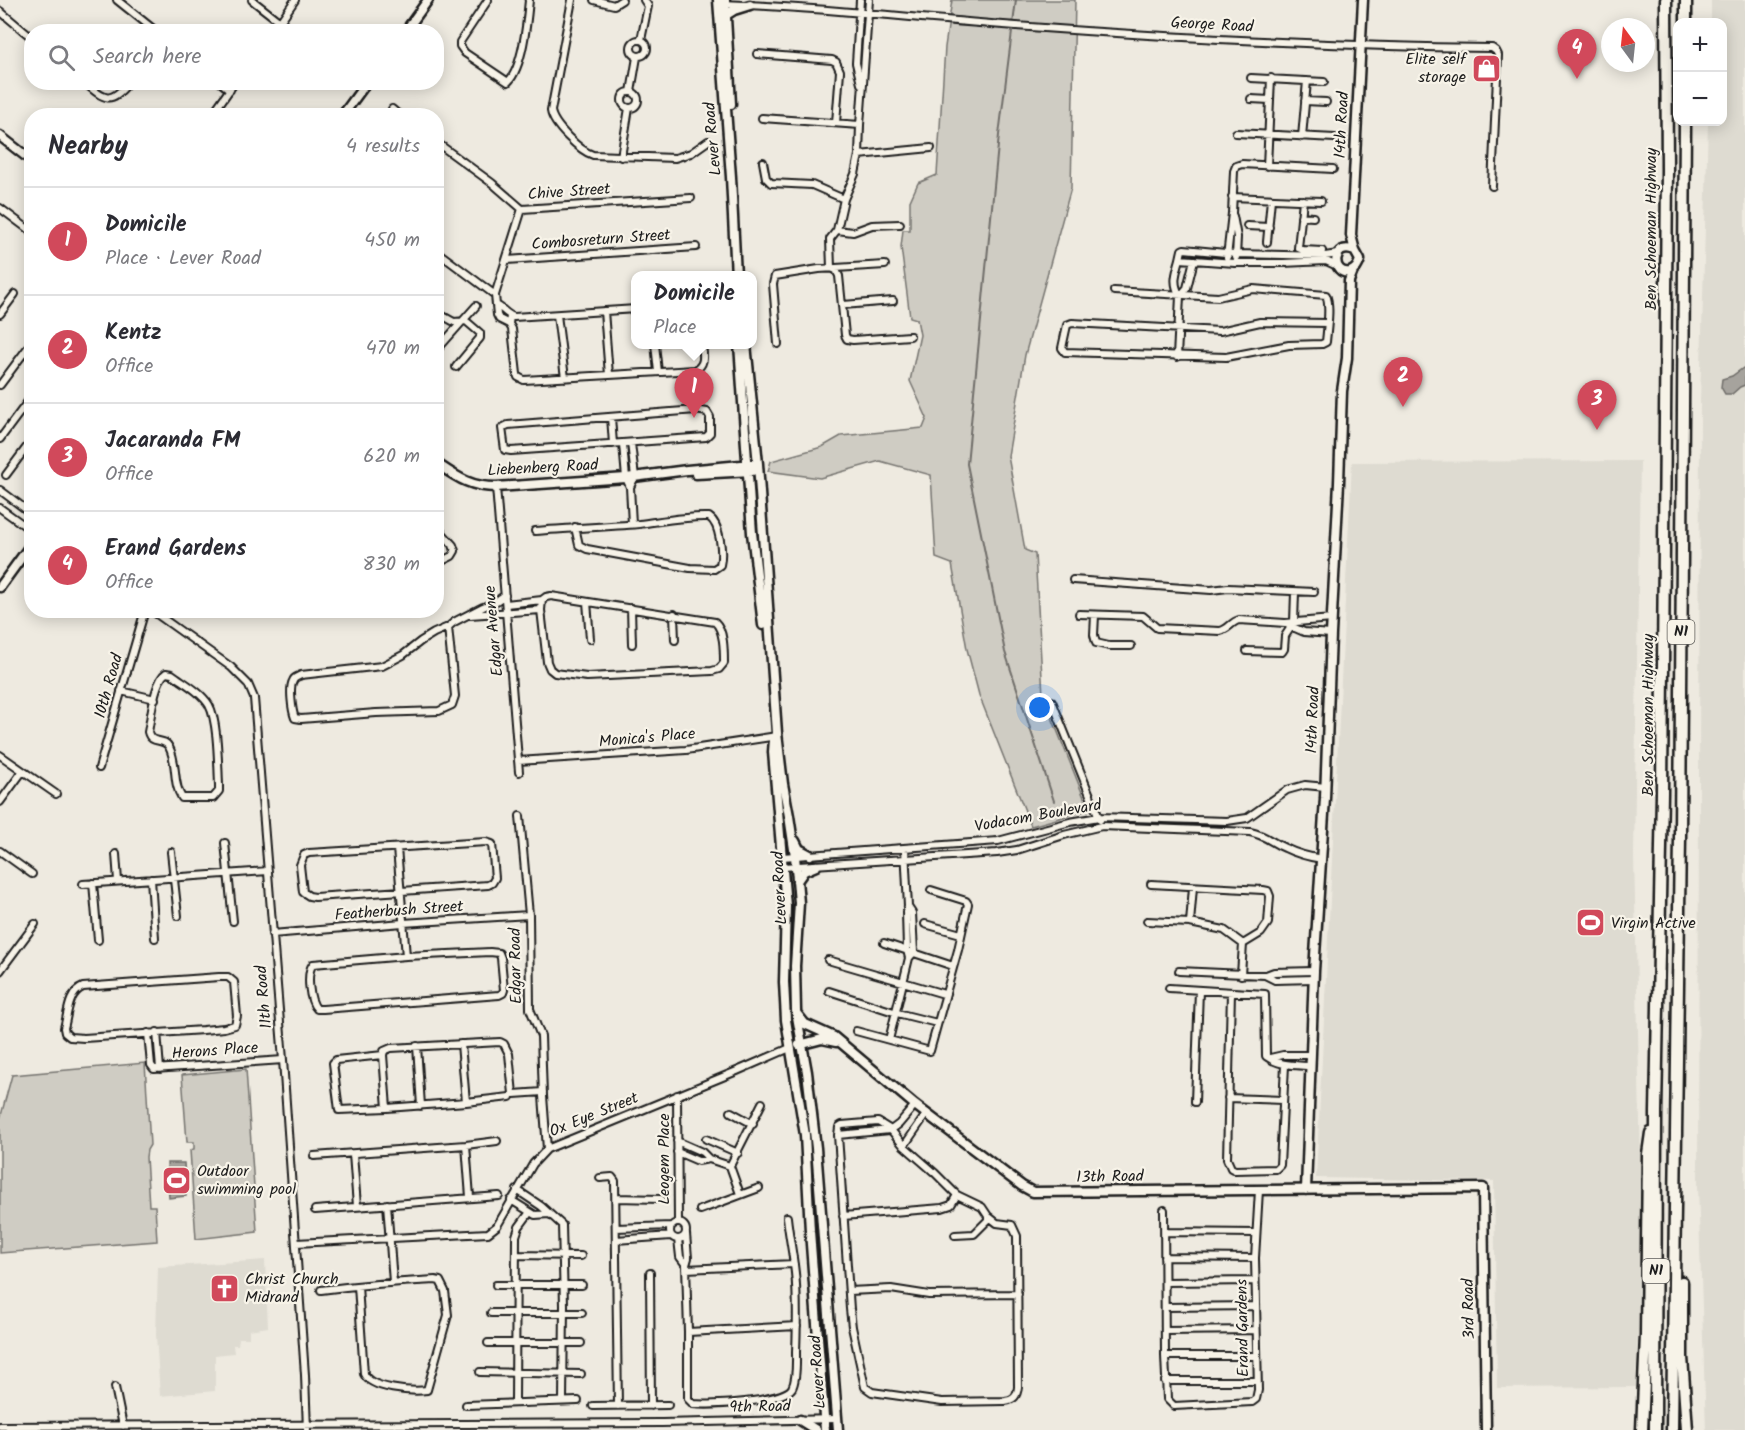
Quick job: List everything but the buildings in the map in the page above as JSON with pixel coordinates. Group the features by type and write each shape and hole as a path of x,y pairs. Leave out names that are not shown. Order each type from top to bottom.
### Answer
{"highway":[{"name":"Ben Schoeman Highway","path":"1655,1430 1656,1113 1663,769 1666,0"},
{"path":"1686,0 1686,18"},
{"name":"Ben Schoeman Highway","path":"1672,1430 1685,126"},
{"path":"1642,1430 1648,1270 1648,1154 1650,1134 1656,1113"},
{"path":"1676,1204 1682,1242 1682,1357 1687,1430"}],"street":[{"path":"117,0 147,24"},
{"path":"252,0 280,22 295,0"},
{"path":"411,24 428,0"},
{"path":"488,0 459,46 465,53 508,82 515,74 519,64 529,0"},
{"path":"572,0 552,116 555,123 585,152 593,155 682,157 708,141"},
{"path":"594,0 614,5 621,0"},
{"path":"640,40 648,6 644,0"},
{"path":"860,0 856,63 862,87"},
{"path":"831,268 830,239 837,230 844,199 860,155 862,87 869,0"},
{"name":"14th Road","path":"1355,251 1351,235 1359,45 1357,0"},
{"name":"14th Road","path":"1341,252 1348,231 1363,0"},
{"name":"George Road","path":"722,2 1017,26 1252,41 1492,48 1498,55 1492,186"},
{"name":"Lever Road","path":"722,2 726,15 738,271"},
{"name":"Lever Road","path":"722,2 738,271"},
{"path":"726,15 748,4"},
{"path":"0,11 24,31"},
{"path":"640,40 645,43 647,52 637,57 632,54 631,45 640,40"},
{"path":"757,54 836,62 840,71 836,123"},
{"path":"631,92 637,57"},
{"path":"1251,78 1324,82"},
{"path":"1267,166 1271,78"},
{"path":"1302,136 1307,81"},
{"path":"93,90 102,98 108,99 117,96 122,90"},
{"path":"218,108 230,90"},
{"path":"348,108 360,90"},
{"path":"631,92 636,94 638,100 636,105 629,108 624,106 622,100 624,95 631,92"},
{"path":"1251,99 1270,100"},
{"path":"1305,101 1326,102"},
{"path":"621,157 629,108"},
{"path":"762,118 860,125"},
{"path":"1236,133 1335,138"},
{"path":"0,136 24,155"},
{"name":"Chive Street","path":"444,148 492,183 522,209 691,198"},
{"path":"860,155 931,148"},
{"path":"763,162 766,178 771,183 812,185 844,199"},
{"path":"1227,262 1236,166 1240,164 1333,169"},
{"path":"1232,196 1321,201"},
{"path":"1268,242 1270,199"},
{"path":"1303,200 1299,248 1322,251"},
{"path":"0,208 24,226"},
{"path":"522,209 495,295 497,315 512,329 518,377 528,380 699,368 703,360 702,349"},
{"path":"1232,213 1237,237 1236,263"},
{"path":"1301,216 1313,217"},
{"path":"837,230 853,232 872,225 900,224"},
{"path":"1247,226 1269,227"},
{"name":"Combosreturn Street","path":"507,260 696,248"},
{"path":"1177,357 1180,296 1175,281 1180,259 1183,249 1236,254 1284,251 1326,256 1351,249 1358,253 1360,260 1353,271 1347,272 1326,261 1283,264 1180,259"},
{"path":"1283,264 1284,251"},
{"path":"1339,268 1336,258 1341,252"},
{"path":"444,257 495,295"},
{"path":"1180,296 1187,288 1194,260"},
{"path":"778,344 774,277 831,268 885,265"},
{"path":"831,268 838,273 847,339 910,336"},
{"name":"14th Road","path":"1306,1190 1343,376 1344,281 1339,268"},
{"name":"14th Road","path":"1343,376 1347,358 1349,281 1353,271"},
{"path":"1114,291 1218,297 1253,289 1326,296 1328,300 1327,323 1326,342 1324,344 1289,345 1226,357 1065,352 1062,348 1066,326 1069,323 1220,331 1260,321 1327,323"},
{"path":"0,314 15,294"},
{"path":"843,305 893,301"},
{"path":"496,305 510,316 521,317 631,309"},
{"path":"444,341 476,306"},
{"path":"604,311 609,375"},
{"path":"557,315 565,378"},
{"path":"444,316 454,322 466,321 478,330 480,335 456,367"},
{"path":"509,324 510,316"},
{"path":"655,349 658,372"},
{"name":"Lever Road","path":"739,349 752,533 776,736 795,856 799,903 795,966 796,1011 816,1148 838,1430"},
{"name":"Lever Road","path":"746,349 758,468 776,736 773,752 786,906 784,1002 805,1135 825,1430"},
{"path":"0,385 24,352"},
{"path":"0,439 24,407"},
{"path":"696,410 707,412 710,417 710,433 706,437 631,443 511,451 505,450 502,428 506,425 696,410"},
{"path":"611,417 613,444"},
{"path":"631,443 632,524"},
{"path":"623,444 631,477"},
{"path":"6,475 24,451"},
{"name":"Liebenberg Road","path":"444,468 472,484 496,487 631,477 687,470 758,468"},
{"name":"Edgar Avenue","path":"496,487 519,772"},
{"path":"1,493 24,509"},
{"path":"0,508 24,525"},
{"path":"535,531 575,527 632,524 709,517 716,522 718,527 720,565 714,569 697,569 587,549 579,546 575,527"},
{"path":"444,534 453,544 455,551 452,556 444,560"},
{"path":"0,578 24,546"},
{"path":"0,587 24,554"},
{"path":"1073,580 1211,590 1228,588 1314,592"},
{"path":"1247,651 1282,652 1290,624 1295,592"},
{"path":"448,627 455,696 454,702 447,708 433,711 295,718 292,681 295,678 302,675 382,666 403,655 420,641 448,627 454,621 505,595"},
{"path":"506,604 542,600 551,596 674,614 717,623 720,627 724,663 712,671 599,676 555,673 547,662 541,610 542,600"},
{"path":"587,602 590,639"},
{"path":"631,608 632,644"},
{"path":"467,615 541,610"},
{"path":"674,614 675,640"},
{"path":"1079,614 1143,616 1157,628 1220,631 1239,620 1290,624 1332,619"},
{"path":"1095,615 1096,643 1109,646 1131,646"},
{"name":"10th Road","path":"99,768 144,618"},
{"name":"11th Road","path":"163,618 242,677 252,691 256,708 296,1243 307,1427"},
{"path":"1290,624 1304,632 1331,634"},
{"path":"166,673 172,674 208,704 213,714 216,735 219,785 219,791 213,798 186,799 179,795 174,759 169,746 166,743 151,740 148,734 155,699 158,682 166,673"},
{"path":"121,691 155,699"},
{"path":"1052,701 1102,826"},
{"name":"Monica's Place","path":"518,761 686,750 776,736"},
{"path":"0,755 56,794"},
{"path":"0,802 22,772"},
{"name":"Vodacom Boulevard","path":"782,857 1007,839 1070,822 1099,817 1240,820 1247,818 1287,790 1305,785 1326,787"},
{"name":"Edgar Road","path":"520,816 529,915 530,1009 541,1036 547,1149"},
{"name":"Vodacom Boulevard","path":"783,867 997,853 1017,850 1102,826 1250,832 1264,836 1302,856 1322,859"},
{"path":"792,835 799,849 810,855"},
{"path":"225,843 233,921"},
{"path":"490,843 495,878 492,883 400,890 309,896 303,892 300,865 302,858 309,853 490,843"},
{"path":"397,848 405,956"},
{"path":"889,1040 910,953 904,848"},
{"path":"0,850 32,874"},
{"path":"171,852 178,916"},
{"path":"116,854 118,881"},
{"path":"797,881 804,871 816,866"},
{"path":"83,884 268,871"},
{"path":"152,879 155,938"},
{"path":"93,883 98,940"},
{"path":"1151,884 1263,890 1269,893 1268,923 1261,933 1243,944"},
{"path":"1190,923 1193,887"},
{"path":"856,1031 929,1051 968,903 931,890"},
{"name":"Featherbush Street","path":"272,934 529,915"},
{"path":"1147,921 1190,923 1224,930 1243,944"},
{"path":"2,966 34,924"},
{"path":"925,924 961,934"},
{"path":"884,943 953,966"},
{"path":"1241,975 1243,944"},
{"path":"495,952 501,958 503,993 346,1008 317,1009 313,1006 309,973 313,964 405,956 495,952"},
{"path":"828,960 945,994"},
{"path":"1179,971 1241,975 1265,975 1274,972 1314,975"},
{"path":"219,977 232,979 235,986 237,1017 235,1025 203,1030 148,1033 84,1038 67,1036 64,1028 73,995 83,987 219,977"},
{"path":"1169,988 1265,994 1265,1053 1269,1058 1285,1065 1310,1066"},
{"path":"1195,1102 1199,990"},
{"path":"829,991 937,1023"},
{"path":"1231,992 1227,1159 1231,1168 1235,1170 1276,1169 1280,1165 1285,1065"},
{"name":"13th Road","path":"796,1011 805,1024 830,1034 915,1105 1033,1192 1483,1188"},
{"path":"157,1032 160,1069"},
{"name":"Herons Place","path":"148,1033 151,1065 154,1069 283,1060"},
{"path":"790,1048 822,1039 842,1044"},
{"path":"387,1108 383,1055 392,1048 495,1042 504,1044 508,1054 513,1096"},
{"path":"461,1044 466,1102"},
{"path":"417,1046 421,1106"},
{"name":"Ox Eye Street","path":"296,1243 488,1233 501,1220 533,1164 547,1149 790,1048"},
{"path":"1269,1058 1311,1054"},
{"path":"383,1055 336,1060 333,1063 339,1110 421,1106 543,1094"},
{"name":"Leogem Place","path":"675,1225 677,1095"},
{"path":"1228,1098 1283,1100"},
{"path":"730,1166 762,1103"},
{"path":"891,1130 904,1146 957,1195 982,1207 998,1224 1012,1225 1016,1230 1018,1387 1015,1397 1010,1401 942,1402 885,1394 866,1390 861,1376 852,1328 838,1135 891,1130 915,1105"},
{"path":"731,1112 753,1124"},
{"path":"904,1146 927,1113"},
{"path":"706,1139 738,1153"},
{"path":"314,1156 497,1141"},
{"path":"677,1141 702,1152 709,1159 730,1166"},
{"path":"466,1144 470,1197"},
{"path":"677,1152 698,1161 709,1159"},
{"path":"353,1154 357,1206"},
{"path":"730,1166 740,1194"},
{"path":"600,1178 613,1178 616,1198 618,1406"},
{"path":"700,1210 759,1188"},
{"name":"3rd Road","path":"1483,1188 1486,1430"},
{"path":"517,1190 541,1206 562,1225 564,1314 562,1401"},
{"name":"Erand Gardens","path":"1164,1210 1167,1399 1174,1406 1252,1402 1257,1396 1255,1258 1259,1190"},
{"path":"843,1216 942,1208 951,1204 957,1195"},
{"path":"315,1210 499,1196"},
{"path":"616,1198 661,1199"},
{"path":"511,1200 534,1215 549,1214"},
{"path":"387,1204 393,1282"},
{"path":"515,1402 516,1255 518,1230 530,1212"},
{"path":"616,1228 685,1226 688,1258 686,1267 690,1402 700,1405 731,1404 786,1394 794,1383 796,1366 794,1264 787,1217"},
{"path":"955,1235 974,1234 990,1218"},
{"path":"675,1225 670,1231 686,1267"},
{"path":"1165,1232 1256,1233"},
{"path":"616,1240 682,1238 686,1234"},
{"path":"516,1255 581,1256"},
{"path":"1164,1257 1255,1258"},
{"path":"686,1267 794,1264"},
{"path":"650,1274 651,1406"},
{"path":"321,1290 393,1282 440,1281 445,1291 448,1315 426,1390 396,1389 370,1382 365,1378 358,1286"},
{"path":"1165,1281 1255,1281"},
{"path":"496,1285 582,1285"},
{"path":"849,1291 891,1289 929,1294 1018,1294"},
{"path":"1165,1307 1256,1306"},
{"path":"491,1313 582,1313"},
{"path":"688,1332 796,1326"},
{"path":"1165,1331 1256,1330"},
{"path":"488,1342 581,1342"},
{"path":"1165,1356 1257,1356"},
{"path":"480,1372 581,1374"},
{"path":"1165,1381 1257,1381"},
{"path":"115,1387 123,1426"},
{"path":"466,1405 578,1401"},
{"path":"593,1406 668,1405"},
{"name":"9th Road","path":"0,1426 307,1427 837,1419"},
{"path":"800,1420 816,1430"}],"shaded area":[{"path":"952,0 1075,0 1071,188 1025,355 1008,456 1025,550 1035,554 1043,695 1089,810 1031,826 979,695 967,649 952,564 936,558 931,475 880,461 820,478 768,471 771,461 822,447 841,436 923,428 927,418 910,381 920,335 917,319 910,317 901,247 903,230 910,230 910,201 918,183 937,175 945,47"},
{"path":"1711,0 1745,0 1745,1430 1706,1430 1698,1185 1700,402 1708,126 1727,126 1727,18 1711,18"},
{"path":"1743,368 1745,369 1745,385 1732,394 1725,394 1721,387 1722,379 1732,376"},
{"path":"1640,461 1634,856 1642,1209 1636,1387 1497,1388 1494,1181 1316,1178 1352,462"},
{"path":"145,1063 150,1145 146,1157 149,1206 155,1206 157,1241 0,1253 0,1119 12,1075"},
{"path":"246,1069 257,1232 196,1239 190,1150 194,1149 194,1142 187,1142 182,1075"},
{"name":"Outdoor swimming pool","path":"167,1163 184,1163 186,1196 169,1198"},
{"path":"265,1260 268,1327 249,1330 249,1338 239,1338 238,1345 233,1345 234,1353 215,1355 215,1391 160,1396 156,1335 158,1267"}],"waterway":[{"path":"1016,0 999,135 967,464 1005,652 1054,801"}],"place":[{"name":"Elite self storage","path":"1487,68"},
{"name":"Erand Gardens","path":"1577,79"},
{"name":"Kentz","path":"1403,407"},
{"name":"Domicile","path":"694,418"},
{"name":"Jacaranda FM","path":"1597,430"},
{"name":"Virgin Active","path":"1590,923"},
{"name":"Outdoor swimming pool","path":"176,1180"},
{"name":"Christ Church Midrand","path":"224,1288"}]}
